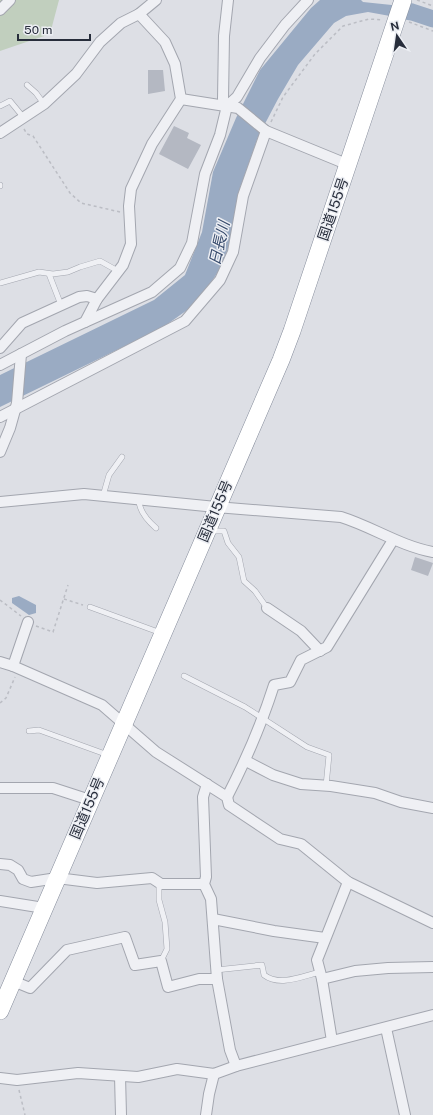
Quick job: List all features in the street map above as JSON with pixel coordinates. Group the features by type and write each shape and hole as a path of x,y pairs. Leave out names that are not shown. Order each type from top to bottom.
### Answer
{"highway":[{"name":"国道155号","path":"0,1011 216,507 281,360 404,0"}],"street":[{"path":"0,10 10,0"},
{"path":"0,133 44,104 76,74 100,42 121,23 140,14 156,0"},
{"path":"227,106 223,99 224,36 228,0"},
{"path":"0,365 85,322 152,292 180,268 192,243 205,174 220,135 227,106 237,97 260,58 285,25 308,0"},
{"path":"85,322 97,299 123,265 131,244 129,209 131,189 152,144 181,99 175,64 165,42 140,14"},
{"path":"181,99 210,105 238,108 266,131 348,165"},
{"path":"0,417 16,406 185,321 220,280 233,252 243,196 266,131"},
{"path":"0,348 22,323 79,297 87,296 97,299"},
{"path":"0,452 10,428 16,406 21,355"},
{"path":"0,502 84,494 341,517 394,540 418,549 433,552"},
{"path":"394,540 328,647 301,660 290,682 274,685 263,719 246,761 227,797 229,805 245,814 250,820 280,839 301,844 348,882 433,923"},
{"path":"267,608 301,631 320,650"},
{"path":"16,667 28,622"},
{"path":"0,662 16,667 102,705 123,725 156,752 227,797"},
{"path":"246,761 273,774 301,784 375,793 401,802 433,808"},
{"path":"207,784 202,797 206,877 204,884 211,899 216,975 230,1050 236,1066"},
{"path":"0,788 53,788 90,800"},
{"path":"0,864 10,865 18,870 23,879 31,882 57,878 97,883 152,878 161,884 204,884"},
{"path":"332,1041 321,976 316,960 348,882"},
{"path":"0,901 44,908"},
{"path":"212,919 274,931 325,938"},
{"path":"13,981 30,988 67,950 125,937 135,965 161,961 168,987 216,975"},
{"path":"321,976 388,968 433,967"},
{"path":"0,1078 17,1080 78,1073 138,1077 177,1069 214,1074 236,1066 433,1015"},
{"path":"386,1028 404,1115"},
{"path":"206,1115 214,1074"},
{"path":"120,1076 121,1115"}],"lane":[{"path":"27,85 36,93 44,104"},
{"path":"0,106 10,101 21,120"},
{"path":"0,283 39,272 49,274 68,272 100,261 118,271"},
{"path":"49,274 61,305"},
{"path":"102,496 109,475 122,457"},
{"path":"139,500 139,504 144,515 156,528"},
{"path":"208,527 215,531 224,531 228,542 239,557 244,581 255,591 267,608"},
{"path":"90,607 162,633"},
{"path":"184,676 220,694 307,747 329,755 326,786"},
{"path":"29,731 40,730 110,756"},
{"path":"161,884 159,888 159,900 165,922 167,950 161,961"},
{"path":"216,975 262,965 264,975 275,981 321,976"}],"path":[{"path":"417,0 433,6"},
{"path":"266,131 283,97 315,54 343,26 369,19 397,19 433,31"},
{"path":"21,120 27,134 33,136 70,193 81,203 121,212 129,209"},
{"path":"0,600 28,622 53,632 68,584"},
{"path":"64,599 90,607"},
{"path":"0,703 6,698 16,667"},
{"path":"17,1080 25,1115"}],"green space":[{"path":"0,0 59,0 50,34 0,51"}],"water":[{"name":"日長川","path":"320,0 361,0 363,2 411,7 421,11 419,19 410,16 390,16 368,12 346,16 334,23 298,65 258,137 240,188 232,237 222,266 197,303 162,328 0,407 0,375 154,300 185,275 202,232 213,172 236,118 260,70 311,8"},
{"path":"19,596 36,605 36,613 29,615 12,603 12,598"}],"building":[{"path":"148,70 163,70 165,91 148,94"},
{"path":"174,126 189,133 187,138 201,145 188,169 159,154"},
{"path":"415,557 433,563 428,576 411,570"}],"waterway":[{"path":"399,10 412,12 433,19"}]}
